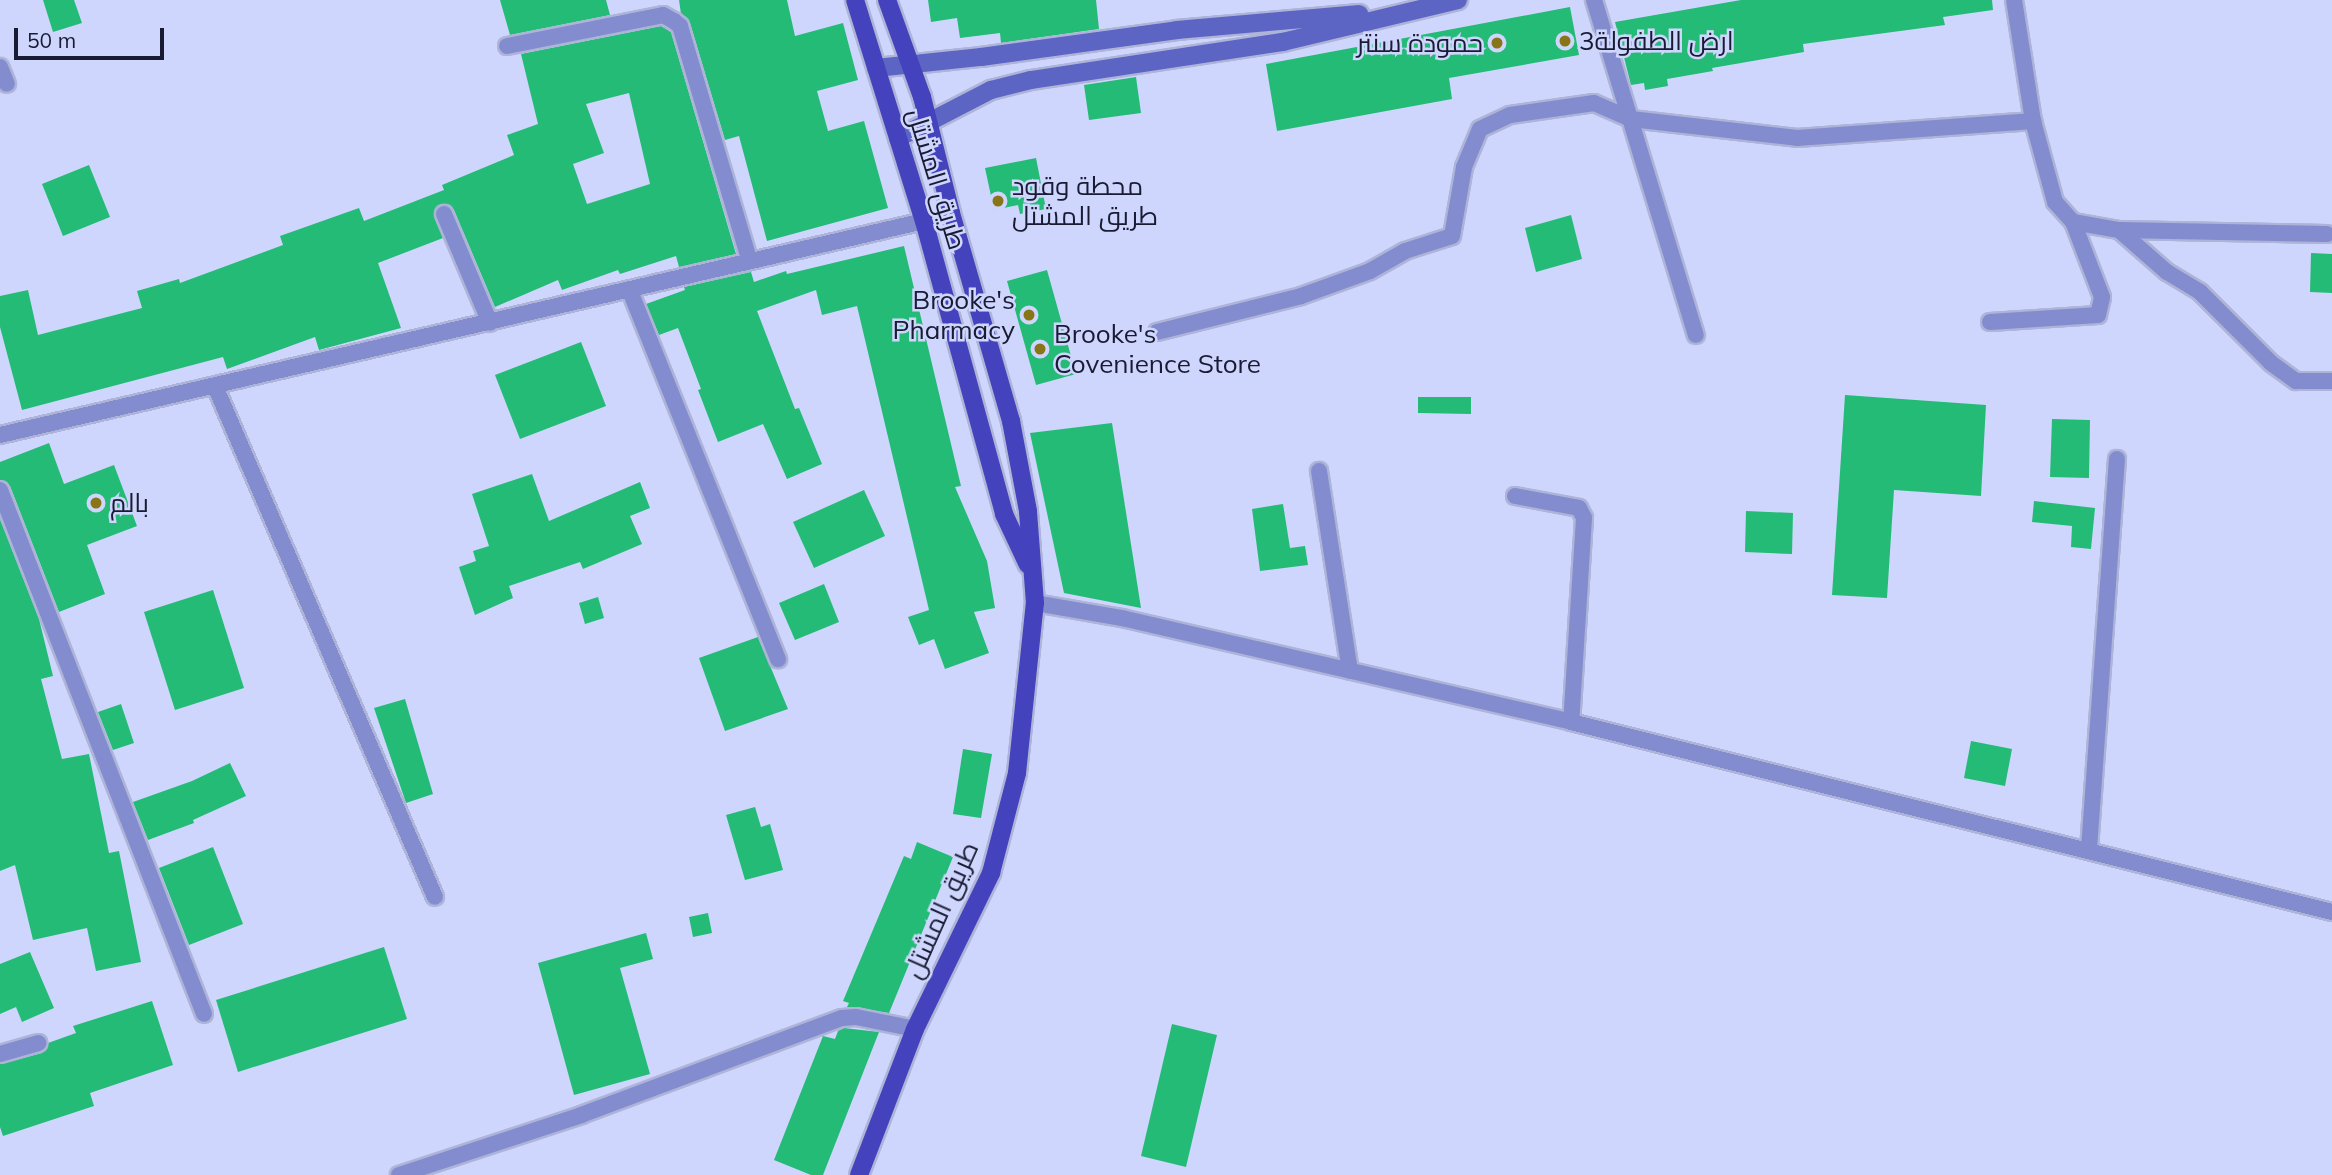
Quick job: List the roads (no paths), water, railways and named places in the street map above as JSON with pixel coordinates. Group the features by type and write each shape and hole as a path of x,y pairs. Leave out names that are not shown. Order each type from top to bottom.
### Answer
{"main road":[{"name":"طريق المشتل","path":"855,0 924,221 1004,514 1031,572"},
{"name":"طريق المشتل","path":"859,1175 915,1029 992,873 1017,773 1035,604 1028,511 1011,422 928,124 887,0"},
{"path":"898,138 991,90 1031,80 1283,42 1458,0"},
{"path":"876,68 981,57 1177,30 1408,10"}],"street":[{"path":"1594,0 1696,335"},
{"path":"1990,322 2098,315 2102,297 2073,222 2055,202 2033,121 2014,0"},
{"path":"507,46 663,15 680,26 750,259"},
{"path":"0,67 7,84"},
{"path":"1157,332 1301,296 1370,271 1405,251 1452,236 1464,167 1480,129 1510,115 1594,103 1631,120 1797,138 2033,121"},
{"path":"444,214 490,323"},
{"path":"0,435 630,291 750,259 924,221"},
{"path":"2073,222 2119,230 2327,234"},
{"path":"2119,230 2167,272 2200,292 2223,318 2297,382 2332,382"},
{"path":"630,291 778,659"},
{"path":"215,386 435,897"},
{"path":"2089,849 2117,459"},
{"path":"1320,471 1350,671"},
{"path":"0,490 204,1014"},
{"path":"1514,496 1579,508 1584,518 1571,723"},
{"path":"1035,604 1122,618 1571,723 2089,849 2332,912"},
{"path":"399,1175 581,1115 842,1018 856,1017 915,1029"},
{"path":"0,1054 38,1043"}],"place":[{"name":"ارض الطفولة3","path":"1565,41"},
{"name":"حمودة سنتر","path":"1497,43"},
{"name":"محطة وقود طريق المشتل","path":"998,201"},
{"name":"Brooke's Pharmacy","path":"1029,315"},
{"name":"Brooke's Covenience Store","path":"1040,349"},
{"name":"بالم","path":"96,503"}]}
